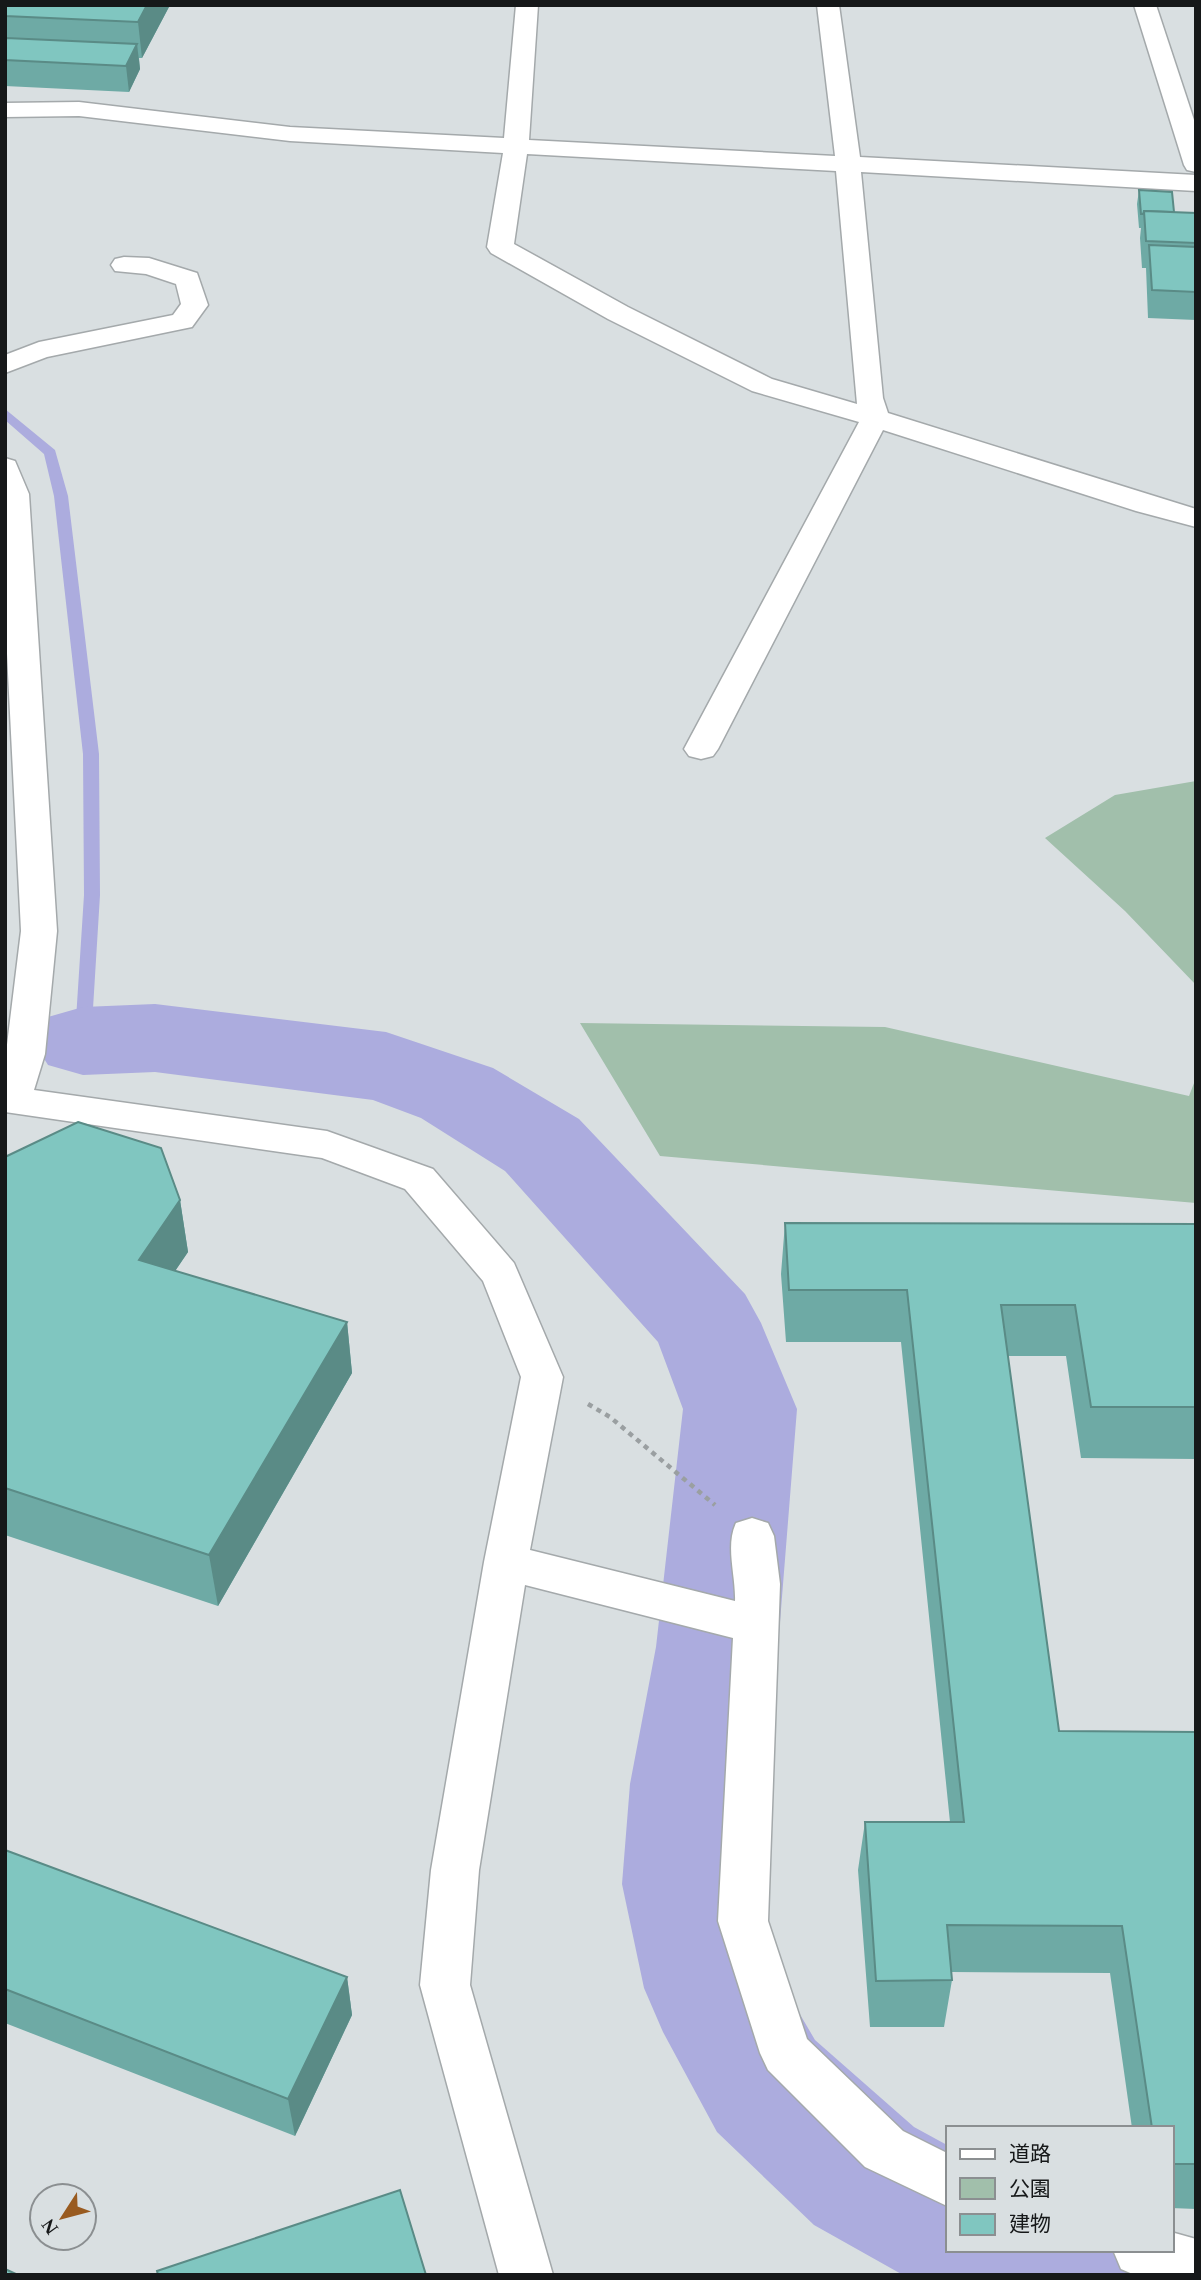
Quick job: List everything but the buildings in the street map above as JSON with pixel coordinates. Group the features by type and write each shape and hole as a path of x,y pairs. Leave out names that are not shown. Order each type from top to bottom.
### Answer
{"street":[{"path":"527,5 516,147 500,247 618,313 762,385 875,418 1146,505 1196,518"},
{"path":"701,749 875,418 869,398 848,164 828,5"},
{"path":"1146,5 1196,166"},
{"path":"5,110 79,110 290,134 1196,183"},
{"path":"5,365 38,350 182,321 195,305 188,279 149,266 124,265"},
{"path":"5,467 14,494 39,931 26,1054 8,1099 327,1145 419,1179 500,1274 542,1377 506,1562 455,1870 445,1985 526,2275"},
{"path":"751,1536 758,1584 744,1922 786,2053 884,2149 946,2180"},
{"path":"506,1562 756,1625"},
{"path":"1147,2252 1196,2266"}],"path":[{"path":"610,1417 751,1536"}],"green space":[{"path":"1196,781 1196,985 1125,911 1045,838 1115,795"},
{"path":"580,1023 885,1027 1189,1096 1196,1078 1196,1203 660,1156"}],"waterway":[{"path":"5,413 50,453 61,496 91,754 92,895 83,1041 20,1037 5,1041"},
{"path":"83,1041 155,1038 386,1067 457,1093 542,1145 706,1323 740,1409 717,1647 694,1784 687,1884 711,1988 766,2086 864,2176 946,2221"},
{"path":"1016,2252 1082,2275"}]}
